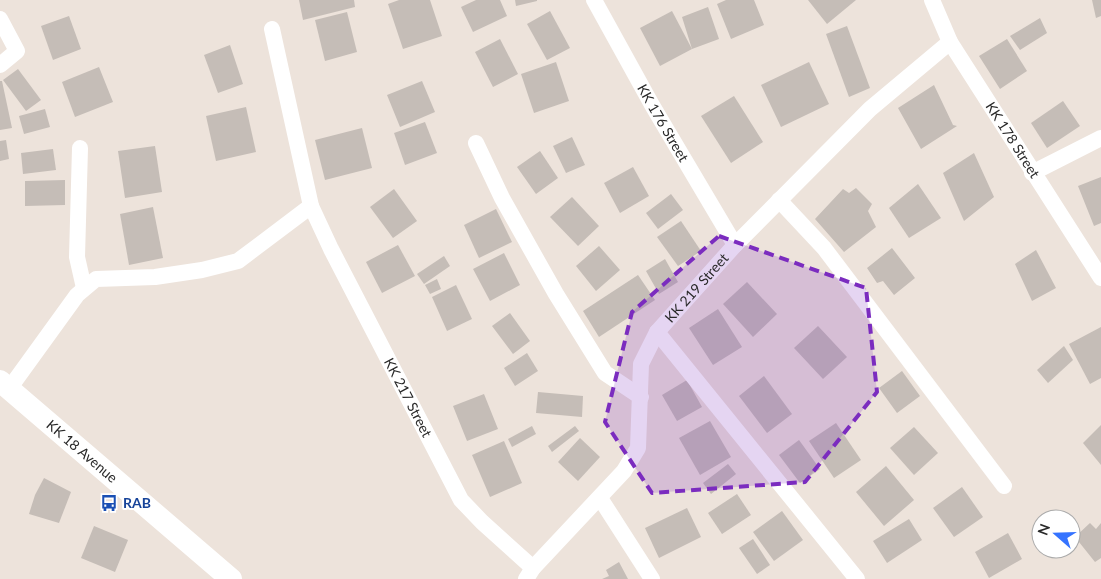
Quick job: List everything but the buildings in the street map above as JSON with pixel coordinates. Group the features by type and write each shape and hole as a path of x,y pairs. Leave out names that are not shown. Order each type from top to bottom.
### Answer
{"main road":[{"name":"KK 18 Avenue","path":"4,385 231,579"}],"street":[{"name":"KK 176 Street","path":"594,0 652,105 735,245"},
{"name":"KK 178 Street","path":"932,0 950,42 1032,173 1101,278"},
{"path":"0,19 17,51 0,65"},
{"name":"KK 217 Street","path":"272,29 312,206 336,258 461,500 530,573"},
{"name":"KK 219 Street","path":"530,573 624,471 638,448 641,364 657,332 735,245 870,109 950,42"},
{"path":"1032,173 1101,138"},
{"path":"476,143 502,198 606,373 641,397"},
{"path":"80,148 77,257 84,288"},
{"path":"779,200 824,248 1004,486"},
{"path":"4,385 77,295 96,279 156,277 202,270 238,261 312,206"},
{"path":"657,332 857,579"},
{"path":"600,498 652,579"}],"highlighted area":[{"path":"719,236 866,288 877,392 805,482 652,493 605,422 632,312"}],"place":[{"name":"RAB","path":"109,503"}]}
